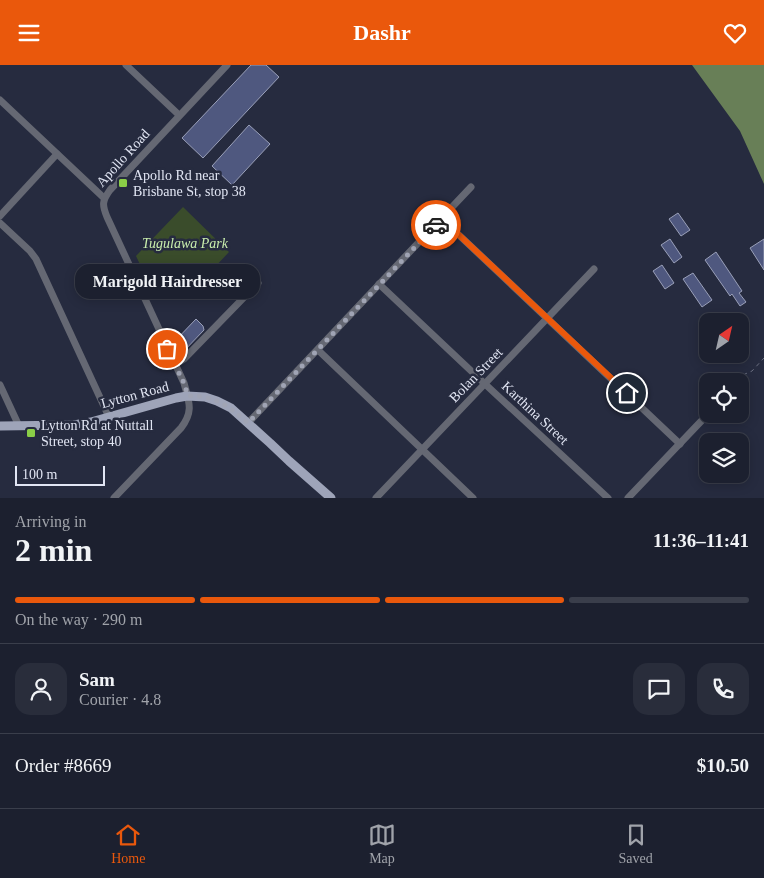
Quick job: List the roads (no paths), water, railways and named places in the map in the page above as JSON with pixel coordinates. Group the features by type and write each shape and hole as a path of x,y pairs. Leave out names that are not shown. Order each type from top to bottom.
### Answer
{"main road":[{"name":"Lytton Road","path":"0,426 74,425 176,398 188,396 205,397 231,408 331,498"}],"street":[{"path":"126,65 179,115"},
{"name":"Apollo Road","path":"188,396 184,383 107,217 103,203 104,197 110,190 227,65"},
{"path":"0,100 104,197"},
{"path":"0,216 58,154"},
{"path":"248,423 471,187"},
{"path":"442,219 680,444"},
{"path":"0,223 36,259 110,417"},
{"name":"Bolan Street","path":"376,498 594,269"},
{"path":"174,365 184,359 258,283"},
{"name":"Karthina Street","path":"379,284 608,498"},
{"path":"318,349 474,498"},
{"path":"0,385 19,426"},
{"path":"114,498 186,421 190,407 188,396"},
{"path":"628,498 700,423"}],"place":[{"name":"Apollo Rd near Brisbane St, stop 38","path":"123,183"},
{"name":"Marigold Hairdresser","path":"167,349"},
{"name":"Lytton Rd at Nuttall Street, stop 40","path":"31,433"}],"park label":[{"name":"Tugulawa Park","path":"185,243"}]}
